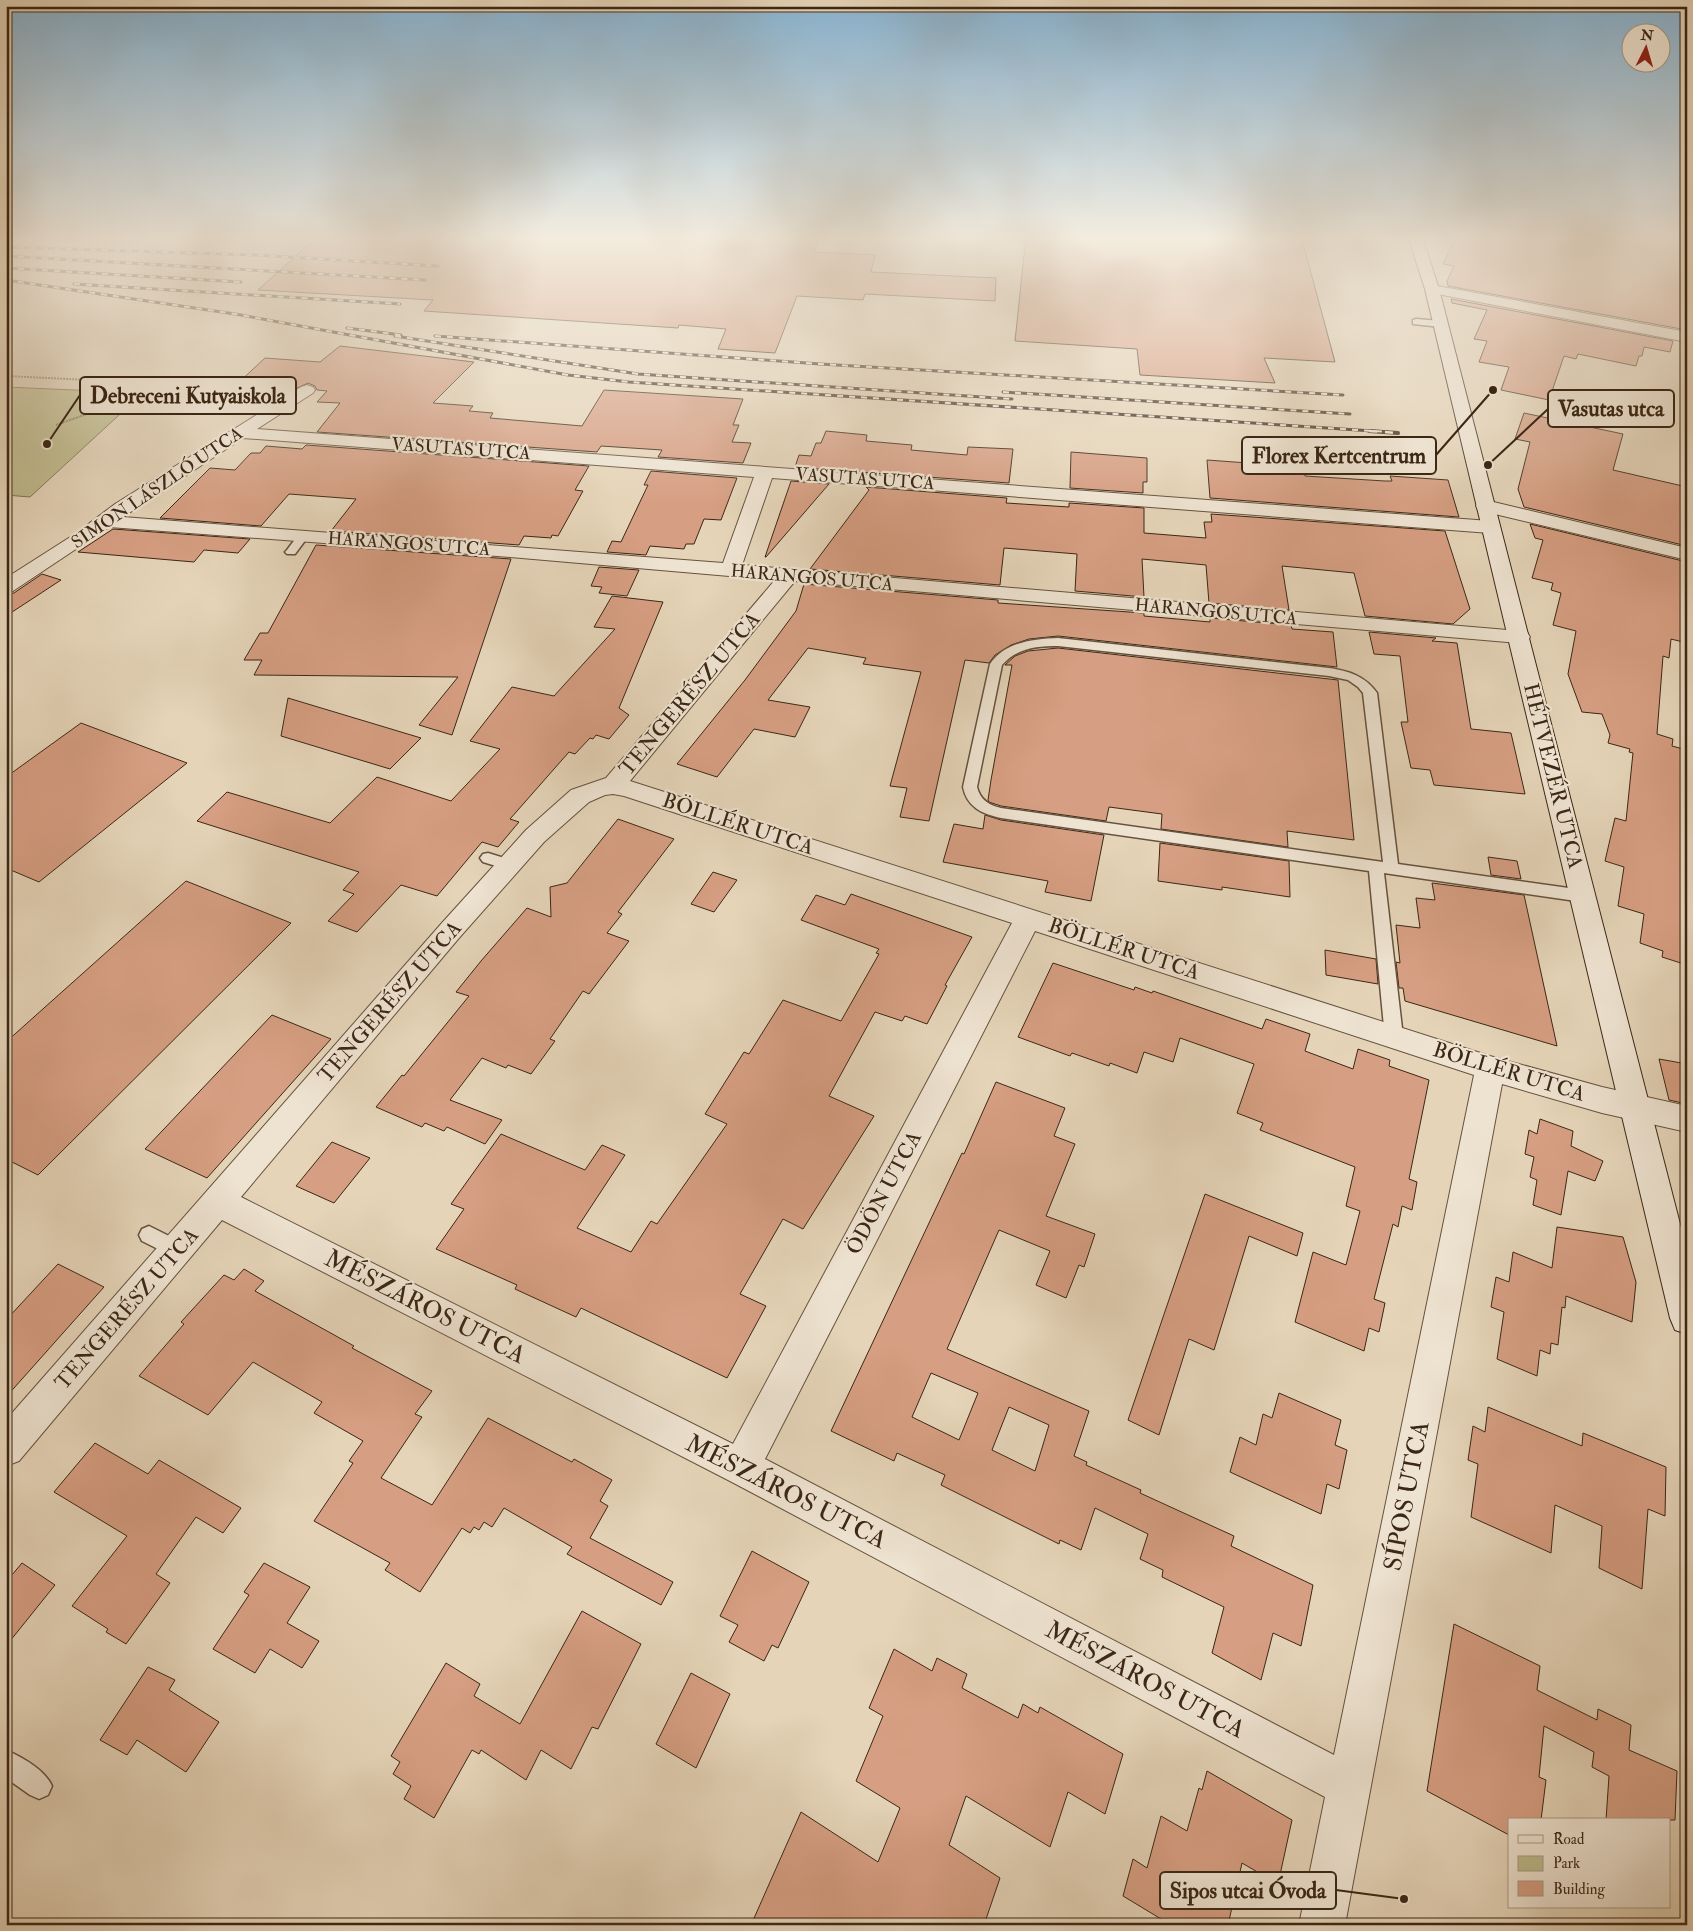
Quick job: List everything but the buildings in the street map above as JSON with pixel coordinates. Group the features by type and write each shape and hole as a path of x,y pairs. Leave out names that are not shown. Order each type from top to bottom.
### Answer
{"street":[{"name":"HÉTVEZÉR UTCA","path":"1442,326 1687,1318"},
{"path":"1629,326 1687,337"},
{"name":"SIMON LÁSZLÓ UTCA","path":"6,587 106,521 122,508 307,390"},
{"name":"VASUTAS UTCA","path":"240,433 765,472 1487,516 1687,554"},
{"path":"730,571 765,472"},
{"name":"HARANGOS UTCA","path":"106,521 1518,637"},
{"name":"TENGERÉSZ UTCA","path":"6,1448 219,1202 498,862 543,828 570,804 591,791 613,786 789,576"},
{"name":"BÖLLÉR UTCA","path":"613,786 626,788 1490,1068 1579,1094 1687,1119"},
{"name":"ÖDÖN UTCA","path":"741,1467 1028,918"},
{"name":"SÍPOS UTCA","path":"1322,1925 1490,1068"},
{"name":"MÉSZÁROS UTCA","path":"219,1202 741,1467 1350,1787"}],"lane":[{"path":"291,552 303,536"},
{"path":"1394,1037 1384,868 1371,698 1368,689 1353,678 1329,672 1058,642 1037,643 1019,647 1005,654 996,664 971,780 971,793 983,808 1006,814 1384,868 1583,896"},
{"path":"149,1235 178,1250"},
{"path":"6,1763 39,1786"}],"path":[{"path":"6,376 132,382 146,384 152,391 56,424"}],"green space":[{"path":"6,387 143,393 30,497 6,495"}],"railway":[{"path":"301,326 568,375 629,382 1388,432"},
{"path":"347,328 401,335"},
{"path":"395,336 638,374 1012,399"},
{"path":"435,336 820,364 1343,395"},
{"path":"1003,392 1350,414"},
{"path":"1369,431 1398,433"}],"place":[{"name":"Florex Kertcentrum","path":"1493,390"},
{"name":"Debreceni Kutyaiskola","path":"47,444"},
{"name":"Vasutas utca","path":"1488,465"},
{"name":"Sipos utcai Óvoda","path":"1404,1899"}]}
